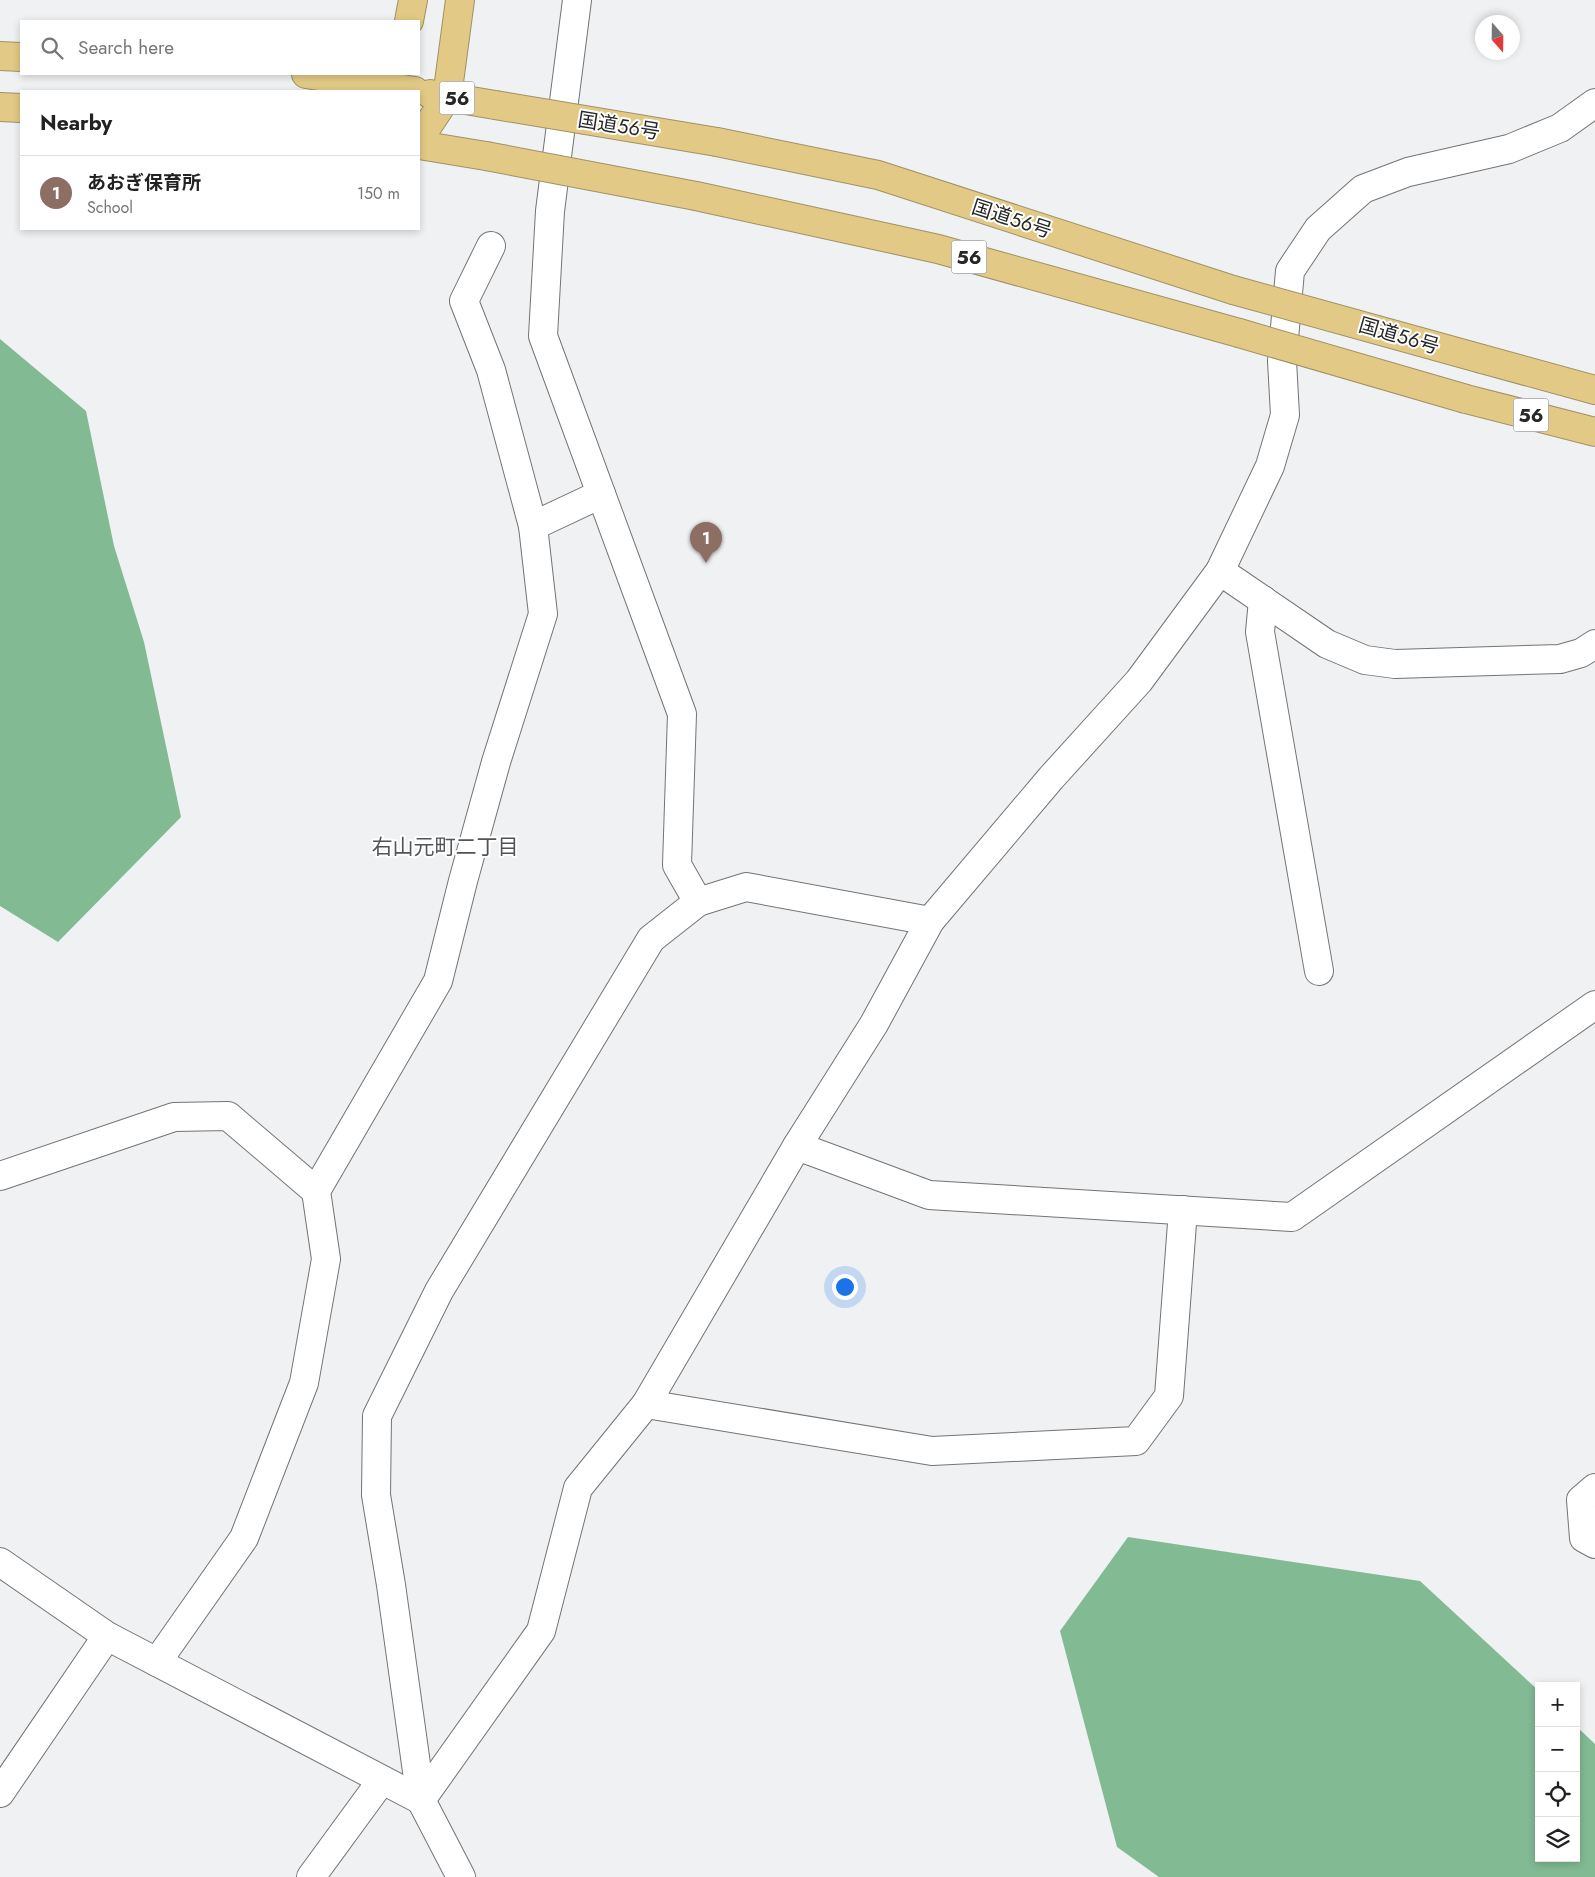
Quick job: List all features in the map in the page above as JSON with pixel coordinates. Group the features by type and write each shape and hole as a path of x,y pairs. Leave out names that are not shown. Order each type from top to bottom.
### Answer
{"highway":[{"path":"409,20 412,0"},
{"path":"420,138 447,97 460,0"},
{"path":"0,56 20,57"},
{"name":"国道56号","path":"314,75 407,87"},
{"name":"国道56号","path":"420,90 495,106 717,142 878,175 1233,290 1595,390"},
{"path":"0,107 20,108"},
{"name":"国道56号","path":"420,145 696,196 938,248 1466,398 1595,432"}],"street":[{"path":"576,0 550,211 543,336 682,714 677,865 698,902"},
{"path":"421,1800 541,1631 578,1488 646,1404 798,1146 874,1024 930,921 1051,778 1139,680 1220,571 1270,466 1284,415 1282,361 1290,272 1318,230 1363,189 1408,172 1508,149 1560,128 1595,103"},
{"path":"157,1662 244,1538 304,1383 326,1259 316,1191 438,981 496,762 543,614 533,526 491,370 464,302 491,246"},
{"path":"533,526 601,494"},
{"path":"1220,571 1327,644 1365,660 1395,664 1560,659 1582,653 1595,644"},
{"path":"1263,600 1260,632 1320,971"},
{"path":"461,1877 421,1800 391,1585 376,1495 377,1416 439,1291 651,939 698,902 746,887 930,921"},
{"path":"798,1146 929,1195 1292,1217 1595,1005"},
{"path":"0,1176 174,1117 228,1116 316,1191"},
{"path":"646,1404 932,1450 1136,1441 1169,1396 1183,1210"},
{"path":"1595,1488 1581,1500 1584,1538 1595,1544"},
{"path":"0,1562 108,1636 421,1800"},
{"path":"0,1793 108,1636"},
{"path":"311,1877 382,1780"}],"green space":[{"path":"0,339 86,411 114,546 144,642 181,817 58,942 0,906"},
{"path":"1128,1537 1420,1581 1535,1687 1535,1862 1580,1862 1580,1730 1595,1744 1595,1877 1159,1877 1117,1847 1060,1631"}],"place":[{"name":"あおぎ保育所","path":"706,563"}],"district":[{"name":"右山元町二丁目","path":"445,847"}]}
